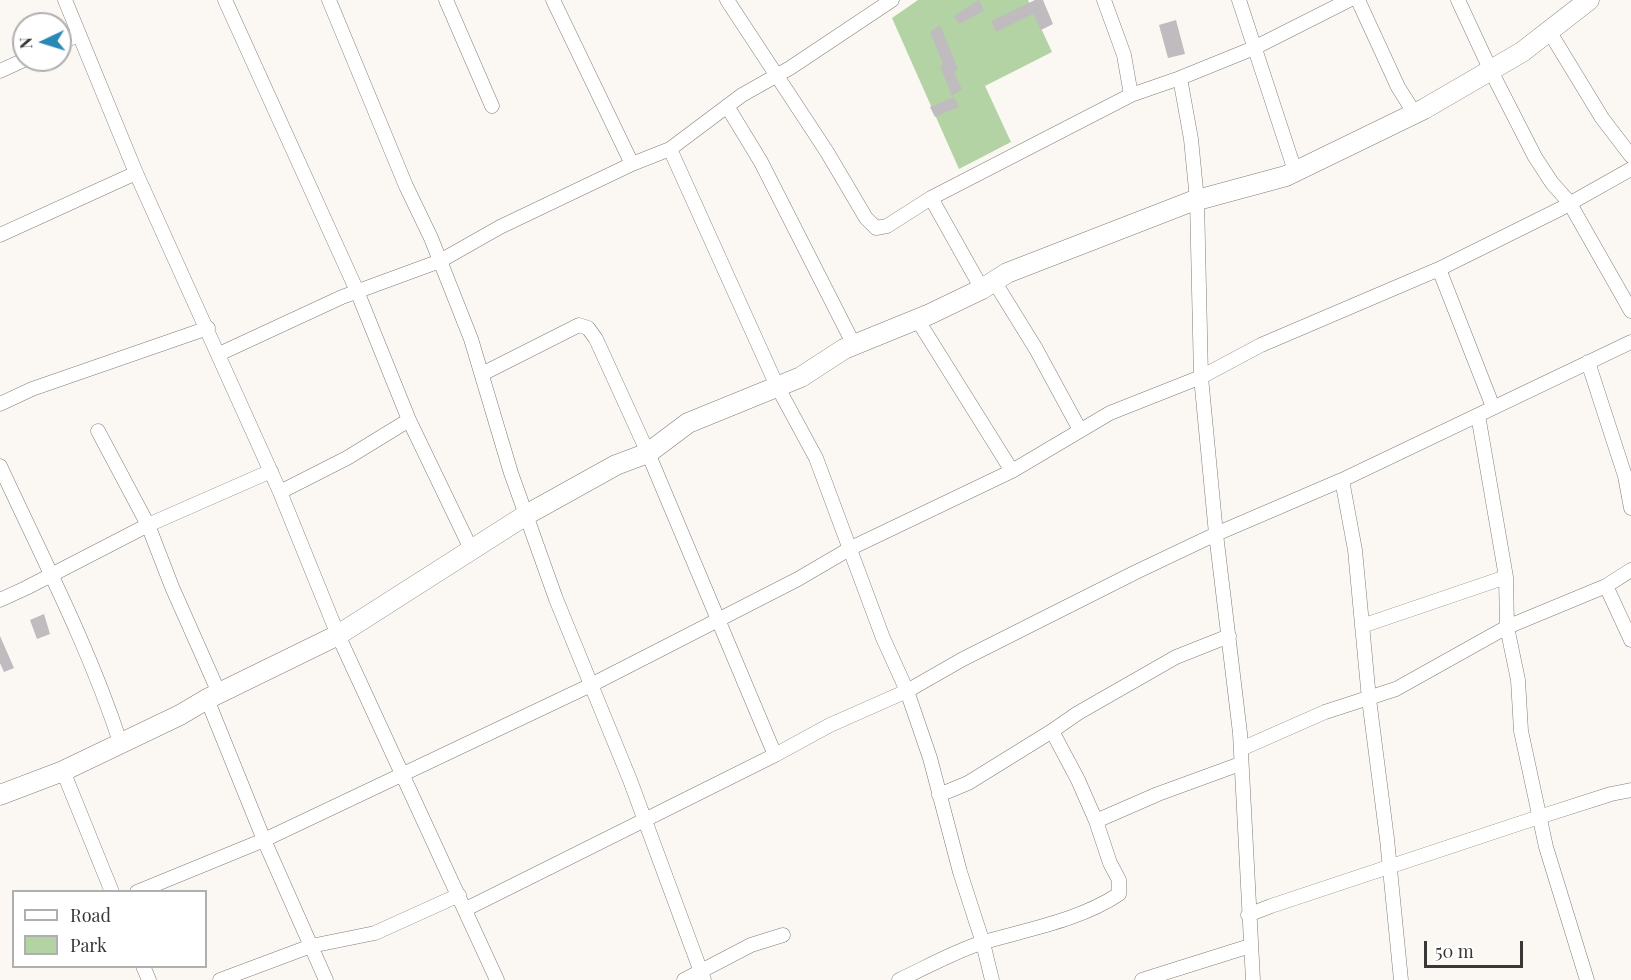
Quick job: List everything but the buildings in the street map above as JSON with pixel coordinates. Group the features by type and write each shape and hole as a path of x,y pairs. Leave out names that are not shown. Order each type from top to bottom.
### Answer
{"main road":[{"path":"0,795 63,771 338,635 526,515 616,465 648,453 688,423 801,377 854,345 917,319 1017,269 1197,200 1286,176 1415,114 1491,71 1522,52 1589,0"}],"street":[{"path":"64,0 136,173 271,471 338,635 497,980"},
{"path":"225,0 357,291 409,420 471,549"},
{"path":"329,0 471,339 511,473 556,599 630,780 702,976"},
{"path":"446,0 492,106"},
{"path":"553,0 632,164"},
{"path":"727,0 827,152 866,218 876,228 887,226 931,198 1131,95 1254,48 1349,0"},
{"path":"219,354 357,291 440,261 500,227 632,164 670,149 742,95 777,76 892,0"},
{"path":"1104,0 1124,56 1131,95"},
{"path":"1239,0 1295,171"},
{"path":"1358,0 1398,87 1415,114"},
{"path":"1458,0 1535,157 1552,183 1569,202 1631,311"},
{"path":"1550,31 1602,118 1631,155"},
{"path":"72,38 78,35"},
{"path":"1180,78 1191,139 1197,200 1202,377 1216,534 1241,749 1253,980"},
{"path":"727,106 761,162 854,345"},
{"path":"670,149 777,386 816,458 883,638 907,691 930,758 992,980"},
{"path":"139,890 264,840 591,685 798,579 851,548 1012,471 1110,413 1202,377 1261,345 1439,269 1631,169"},
{"path":"0,235 136,173"},
{"path":"931,198 988,285 1036,349 1080,430"},
{"path":"1439,269 1493,407"},
{"path":"917,319 1012,471"},
{"path":"482,374 579,325 588,328 596,339 648,453 775,755"},
{"path":"0,404 53,381 208,328"},
{"path":"466,909 775,755 830,725 907,691 963,659 1216,534 1342,480 1631,342"},
{"path":"1588,362 1625,477 1631,505"},
{"path":"1478,415 1506,577 1507,627 1518,680 1521,731 1546,847 1587,980"},
{"path":"280,492 347,459 409,420"},
{"path":"98,431 148,525 213,696 264,840 327,980"},
{"path":"0,466 105,695 120,742"},
{"path":"0,600 148,525 271,471"},
{"path":"1342,480 1355,550 1369,699 1401,980"},
{"path":"1241,749 1325,712 1396,689 1507,627 1606,586 1631,570"},
{"path":"1362,626 1506,577"},
{"path":"1606,586 1631,640"},
{"path":"939,795 968,783 1053,731 1078,712 1176,657 1229,636"},
{"path":"900,980 946,957 1104,904 1119,894 1119,880 1110,863 1096,821 1053,731"},
{"path":"1096,821 1158,794 1240,764"},
{"path":"63,771 112,890"},
{"path":"1248,915 1539,817 1631,790"},
{"path":"220,980 311,946 375,933 459,895"},
{"path":"684,980 702,976 751,945 783,935"},
{"path":"1142,980 1250,946"}],"green space":[{"path":"918,0 1028,0 1052,52 985,86 1011,142 959,169 892,18"}]}
